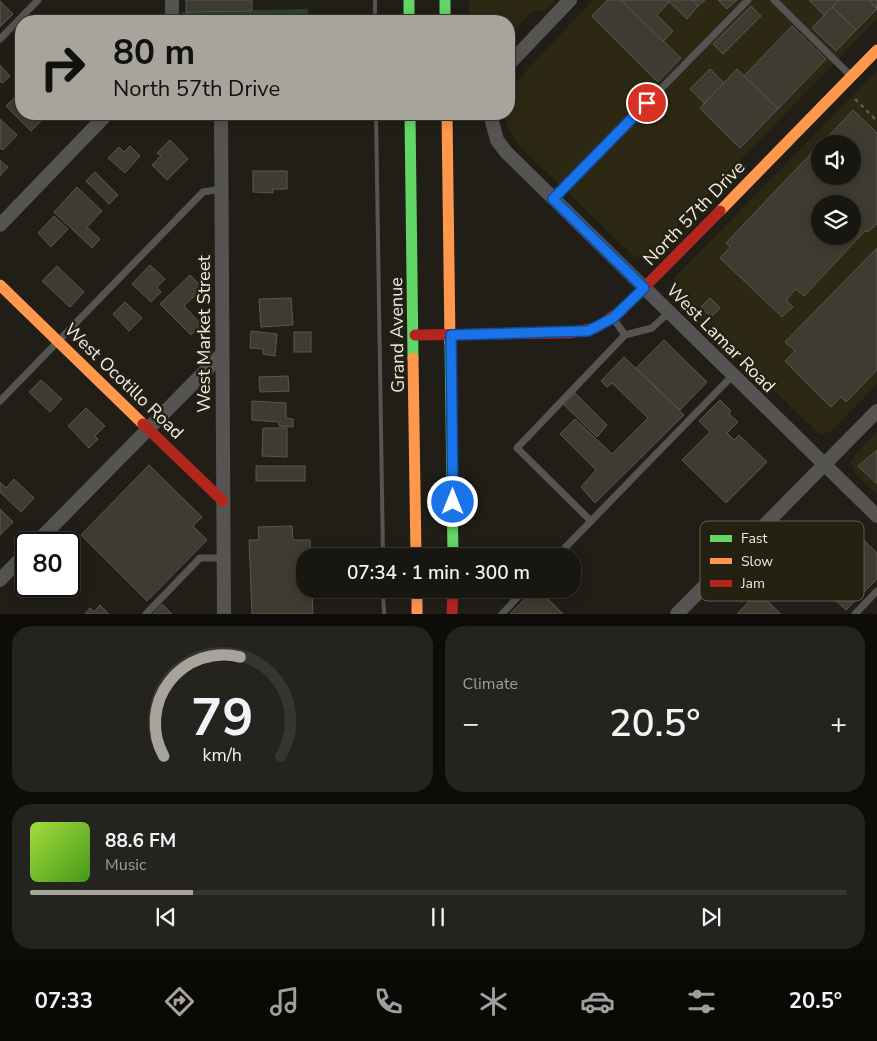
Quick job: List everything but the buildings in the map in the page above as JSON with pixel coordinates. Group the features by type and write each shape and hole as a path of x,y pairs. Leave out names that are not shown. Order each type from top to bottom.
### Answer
{"main road":[{"path":"409,0 409,15"},
{"path":"445,0 445,15"},
{"name":"North 57th Drive","path":"415,335 569,333 588,331 613,318 877,50"},
{"name":"Grand Avenue","path":"410,120 415,335 416,548"},
{"path":"447,120 453,548"},
{"name":"West Ocotillo Road","path":"0,285 224,502"},
{"path":"417,598 417,614"},
{"path":"452,614 453,598"}],"street":[{"path":"172,0 172,15"},
{"path":"515,57 565,2"},
{"path":"0,224 101,120"},
{"name":"West Market Street","path":"221,120 224,614"},
{"name":"West Lamar Road","path":"492,120 497,140 506,152 877,516"},
{"path":"47,532 222,354"},
{"path":"769,521 877,411"},
{"path":"0,580 15,564"},
{"path":"677,614 700,591"}],"lane":[{"path":"23,15 38,0"},
{"path":"553,199 748,0"},
{"path":"774,0 852,76"},
{"path":"0,39 15,24"},
{"path":"0,401 203,192 221,189"},
{"path":"591,521 517,448 625,335 652,328 669,312"},
{"path":"613,318 625,335"},
{"path":"565,548 732,375"},
{"path":"146,614 200,558 224,558"},
{"path":"855,614 877,590"},
{"path":"502,614 517,598"}],"path":[{"path":"855,99 877,121"}],"shaded area":[{"path":"469,0 555,0 543,12 534,10 515,29 515,15 469,15"},
{"path":"593,0 877,0 877,19 652,252 640,258 633,256 516,142 508,128 506,120 515,120 515,83"},
{"path":"877,71 877,384 831,431 822,434 816,431 674,294 671,287 673,279 811,138 811,185 861,185 861,135 814,135"},
{"path":"877,432 877,495 855,473 851,463 854,456"}],"green space":[{"path":"308,9 308,15 182,15 182,12"}],"railway":[{"path":"375,0 375,15"},
{"path":"376,120 383,548"},
{"path":"383,598 384,614"}],"traffic: fast":[{"path":"409,0 409,15"},
{"path":"445,0 445,15"},
{"path":"410,120 413,358"},
{"path":"450,342 453,548"}],"traffic: slow":[{"path":"720,211 877,50"},
{"path":"447,120 450,342"},
{"path":"0,285 143,424"},
{"path":"413,358 416,548"},
{"path":"417,598 417,614"}],"traffic: jam":[{"path":"415,335 569,333 596,328 622,310 720,211"},
{"path":"143,424 223,501"},
{"path":"452,614 453,598"}],"route":[{"path":"453,502 451,335 588,331 613,318 644,288 553,199 647,103"}]}
